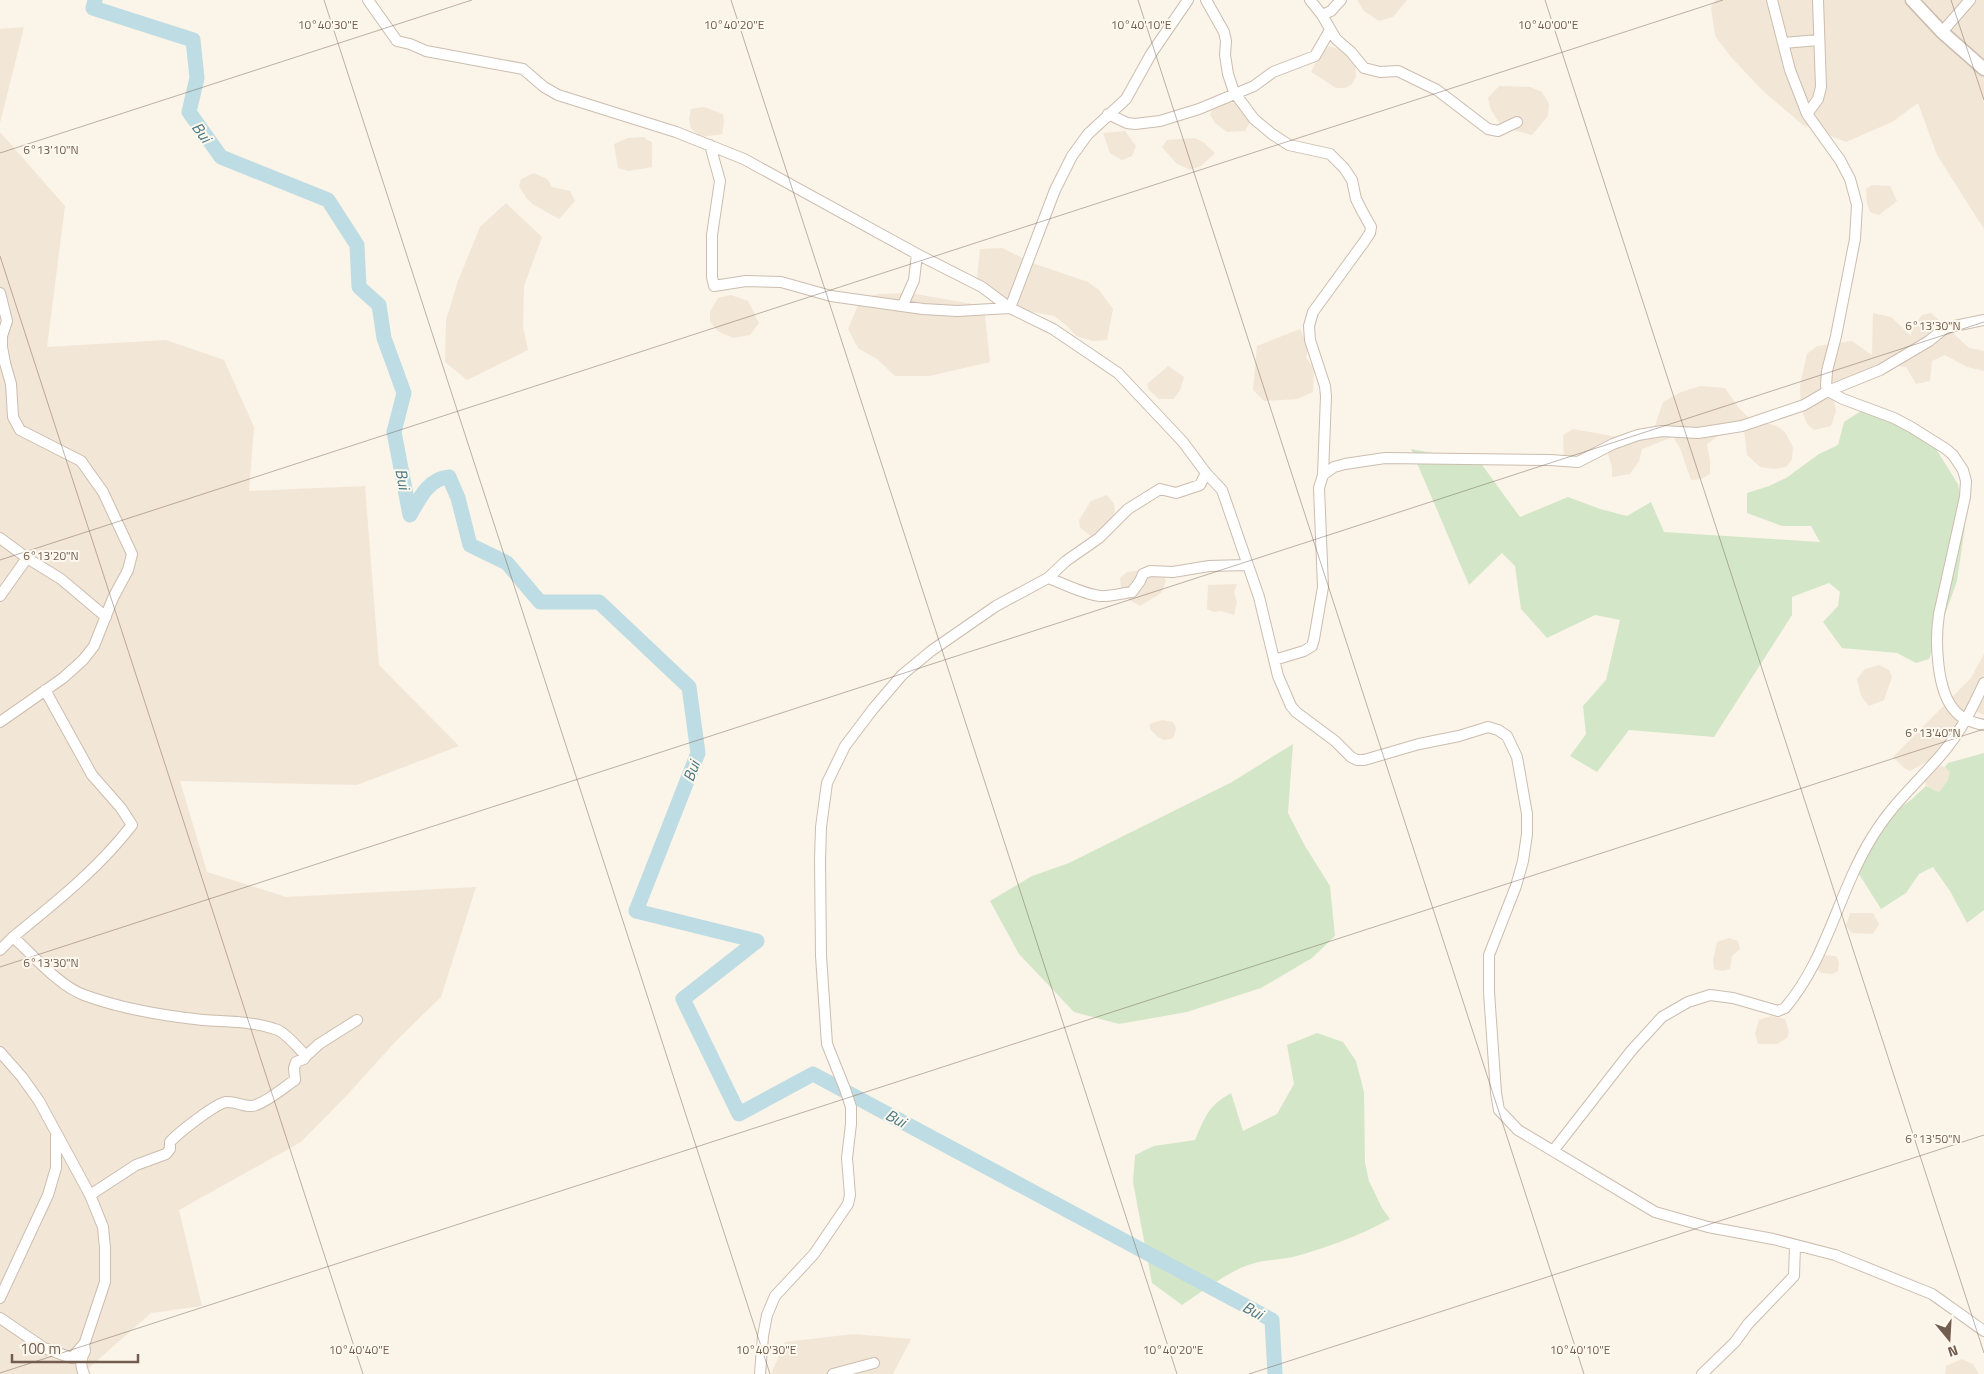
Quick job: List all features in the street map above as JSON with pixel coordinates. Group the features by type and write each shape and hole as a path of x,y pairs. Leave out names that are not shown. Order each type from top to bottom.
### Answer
{"street":[{"path":"368,0 397,41 426,51 523,69 558,95 657,125 744,159 917,254 982,287 1010,308 1053,329 1118,373 1183,442 1206,473 1222,490 1259,597 1274,660 1285,694 1293,709 1357,760 1364,760 1488,727 1498,730 1507,736 1513,746 1521,768 1527,814 1527,834 1523,861 1516,886 1489,956 1489,992 1496,1093 1499,1110 1518,1130 1656,1212 1726,1231 1835,1255 1932,1294 1984,1332"},
{"path":"1010,308 1054,190 1063,173 1081,142 1108,114 1126,99 1151,54 1188,0"},
{"path":"1206,0 1224,32 1228,74 1234,92 1254,119 1272,134 1289,145 1324,152 1338,161 1352,180 1356,199 1371,227 1370,233 1364,242 1313,312 1309,326 1310,340 1325,386 1326,396 1323,475 1319,488 1322,587 1312,646 1304,651 1274,660"},
{"path":"1310,0 1322,15 1330,30 1364,68 1380,72 1398,70 1437,90 1488,129 1498,130 1517,122"},
{"path":"1322,15 1331,11 1341,0"},
{"path":"1772,0 1790,70 1807,114 1840,160 1850,180 1856,205 1855,239 1827,371 1828,391"},
{"path":"1807,114 1818,99 1821,87 1818,0"},
{"path":"1912,0 1942,32 1984,69"},
{"path":"1942,32 1970,0"},
{"path":"1108,114 1127,123 1135,124 1160,121 1199,109 1234,92 1254,86 1273,72 1315,56 1330,30"},
{"path":"1784,43 1818,40"},
{"path":"710,145 720,181 712,235 714,286 746,281 781,282 831,296 903,305 957,311 1010,308"},
{"path":"903,305 914,280 917,254"},
{"path":"0,293 6,322 2,336 2,347 11,384 13,417 20,430 80,461 103,492 132,554 128,570 113,598 94,646 83,660 63,678 0,722"},
{"path":"1323,475 1334,466 1385,458 1578,462 1613,444 1638,435 1662,432 1698,433 1742,426 1804,405 1828,391 1846,385 1899,360 1930,341 1945,328 1984,320"},
{"path":"1828,391 1911,427 1953,454 1963,470 1966,481 1964,497 1937,632 1944,690 1950,705 1956,713 1966,720 1984,725"},
{"path":"760,1374 767,1315 775,1296 814,1254 848,1204 850,1196 847,1158 851,1107 826,1044 820,860 821,827 827,783 845,746 902,675 931,651 996,606 1048,578 1066,561 1099,538 1134,505 1160,489 1176,493 1200,485 1206,473"},
{"path":"0,538 27,558 61,579 106,616"},
{"path":"0,596 27,558"},
{"path":"1048,578 1100,596 1132,592 1140,582 1142,574 1150,571 1173,572 1209,566 1247,565"},
{"path":"1553,1151 1631,1051 1662,1017 1688,1002 1710,995 1733,998 1778,1011 1785,1008 1815,965 1844,890 1871,839 1899,800 1941,755 1966,720 1984,683"},
{"path":"0,950 13,937 68,893 112,851 132,825 121,808 92,775 45,690"},
{"path":"13,937 61,981 84,995 134,1009 201,1020 248,1023 276,1030 306,1056"},
{"path":"90,1195 136,1165 166,1154 170,1149 170,1142 178,1134 216,1106 227,1102 247,1107 259,1104 295,1080 294,1068 296,1062 304,1059 319,1044 357,1020"},
{"path":"0,1318 44,1348 72,1358 84,1345 104,1282 105,1248 103,1227 90,1195 50,1120 33,1093 2,1061"},
{"path":"0,1298 48,1194 56,1162 56,1133 50,1120"},
{"path":"1702,1374 1735,1342 1748,1324 1794,1276 1795,1245"},
{"path":"84,1345 85,1351 81,1367 84,1374"},
{"path":"833,1374 874,1363"}],"shaded area":[{"path":"1357,0 1407,0 1393,17 1379,21 1364,11"},
{"path":"1716,0 1984,0 1984,229 1937,155 1918,103 1892,122 1846,142 1803,125 1763,91 1731,57 1715,36 1711,7"},
{"path":"24,27 0,123 0,29"},
{"path":"1330,46 1341,50 1355,63 1356,77 1351,85 1345,88 1336,88 1311,72 1323,47"},
{"path":"1499,86 1530,87 1542,92 1549,104 1548,116 1532,135 1502,127 1491,110 1488,98"},
{"path":"1224,102 1239,103 1249,111 1250,122 1245,131 1227,132 1215,123 1210,115 1212,110"},
{"path":"704,107 723,114 722,134 701,137 691,129 689,119 691,109"},
{"path":"1125,131 1136,146 1132,156 1122,160 1110,153 1103,133"},
{"path":"0,132 65,206 47,347 166,340 224,360 254,427 249,491 365,486 379,665 459,746 357,785 180,781 207,872 286,897 476,887 441,997 396,1041 301,1142 179,1210 202,1306 151,1313 82,1374 0,1374"},
{"path":"644,137 652,142 652,167 628,171 618,168 614,144 628,138"},
{"path":"1195,138 1203,142 1215,153 1201,166 1190,170 1176,163 1162,147 1167,140"},
{"path":"534,173 547,179 552,187 570,191 575,201 559,219 534,205 527,199 519,186 521,179"},
{"path":"1872,185 1890,186 1897,201 1879,215 1870,212 1867,204 1866,189"},
{"path":"506,203 542,237 524,286 523,327 528,350 467,380 445,362 446,320 458,281 480,227"},
{"path":"1002,248 1035,264 1088,282 1099,290 1113,309 1107,340 1093,341 1076,336 1054,316 1023,310 977,279 980,249"},
{"path":"910,293 984,306 990,362 929,376 895,376 877,359 858,348 848,329 861,298 879,294"},
{"path":"731,295 748,301 759,323 750,335 734,338 719,332 710,322 710,312 718,298"},
{"path":"1873,313 1891,317 1911,336 1912,328 1922,315 1931,313 1969,348 1984,351 1984,371 1967,367 1945,355 1932,361 1930,381 1916,384 1906,367 1898,366 1858,378 1833,395 1836,411 1831,426 1814,430 1807,424 1801,408 1800,385 1807,354 1817,346 1852,341 1872,355"},
{"path":"1300,329 1308,348 1306,357 1314,369 1313,392 1297,399 1264,401 1253,390 1257,346"},
{"path":"1168,366 1184,377 1180,390 1174,399 1159,399 1149,390 1147,384"},
{"path":"1700,386 1725,388 1738,407 1750,419 1777,426 1785,432 1793,447 1792,459 1786,467 1774,469 1760,467 1747,455 1744,429 1721,434 1707,444 1710,474 1701,479 1691,480 1680,448 1673,437 1642,449 1639,461 1630,474 1612,477 1612,467 1607,451 1564,457 1563,435 1573,429 1628,439 1653,431 1663,402 1681,392"},
{"path":"1107,495 1114,504 1113,521 1095,537 1091,536 1080,528 1079,520 1091,501"},
{"path":"1148,567 1164,575 1166,581 1161,593 1140,606 1122,596 1120,578 1127,572"},
{"path":"1237,584 1234,592 1237,602 1234,615 1207,609 1208,585"},
{"path":"1984,654 1984,715 1972,710 1928,761 1910,771 1904,768 1893,757 1971,678"},
{"path":"1879,665 1889,670 1892,677 1884,700 1869,706 1861,696 1857,679 1865,669"},
{"path":"1162,720 1173,722 1176,728 1171,739 1164,740 1150,729 1150,724"},
{"path":"1937,765 1945,767 1951,772 1948,780 1939,792 1926,786 1925,781 1927,774"},
{"path":"1850,913 1873,913 1879,924 1873,934 1852,933 1846,926"},
{"path":"1729,938 1738,941 1740,949 1732,956 1730,969 1722,971 1714,969 1713,961 1717,942"},
{"path":"1819,955 1836,956 1839,962 1838,971 1832,974 1822,973 1813,967"},
{"path":"1771,1016 1785,1019 1789,1032 1787,1038 1777,1044 1758,1044 1755,1034 1759,1020"},
{"path":"853,1334 911,1339 893,1374 771,1374 785,1342"},
{"path":"1962,1359 1973,1364 1979,1374 1945,1374 1946,1366"}],"green space":[{"path":"1864,409 1899,414 1926,433 1958,484 1965,526 1957,581 1929,659 1916,663 1897,653 1842,648 1823,622 1838,606 1840,592 1829,583 1792,597 1792,615 1714,737 1629,730 1597,772 1570,756 1586,734 1583,706 1606,680 1620,620 1595,615 1547,638 1521,609 1515,566 1502,553 1469,585 1411,449 1480,462 1520,517 1568,497 1600,509 1627,516 1651,502 1664,532 1820,542 1811,526 1782,526 1747,513 1747,493 1786,478 1819,454 1838,445 1844,422"},
{"path":"1293,744 1288,813 1305,846 1330,886 1335,936 1312,958 1261,988 1187,1012 1119,1024 1074,1012 1019,954 990,901 1032,876 1069,863 1232,782"},
{"path":"1984,753 1984,910 1967,923 1950,891 1933,867 1919,874 1906,893 1881,909 1857,871 1887,817 1911,800 1926,786 1939,792 1948,780 1950,772 1945,767 1948,763"},
{"path":"1317,1033 1343,1042 1356,1061 1364,1092 1365,1163 1369,1181 1382,1208 1390,1219 1355,1236 1318,1250 1293,1257 1253,1263 1240,1268 1182,1305 1152,1283 1133,1182 1135,1155 1154,1146 1195,1140 1208,1113 1217,1103 1231,1093 1243,1131 1277,1114 1294,1084 1287,1045"}],"waterway":[{"name":"Bui","path":"95,0 93,8 193,40 197,78 189,112 221,157 328,200 357,245 359,287 379,305 384,338 404,393 394,432 410,515 430,485 442,478 449,477 458,498 470,545 507,563 540,602 599,602 689,687 698,753 636,911 757,941 683,999 739,1114 813,1074 1272,1320 1275,1374"}]}
